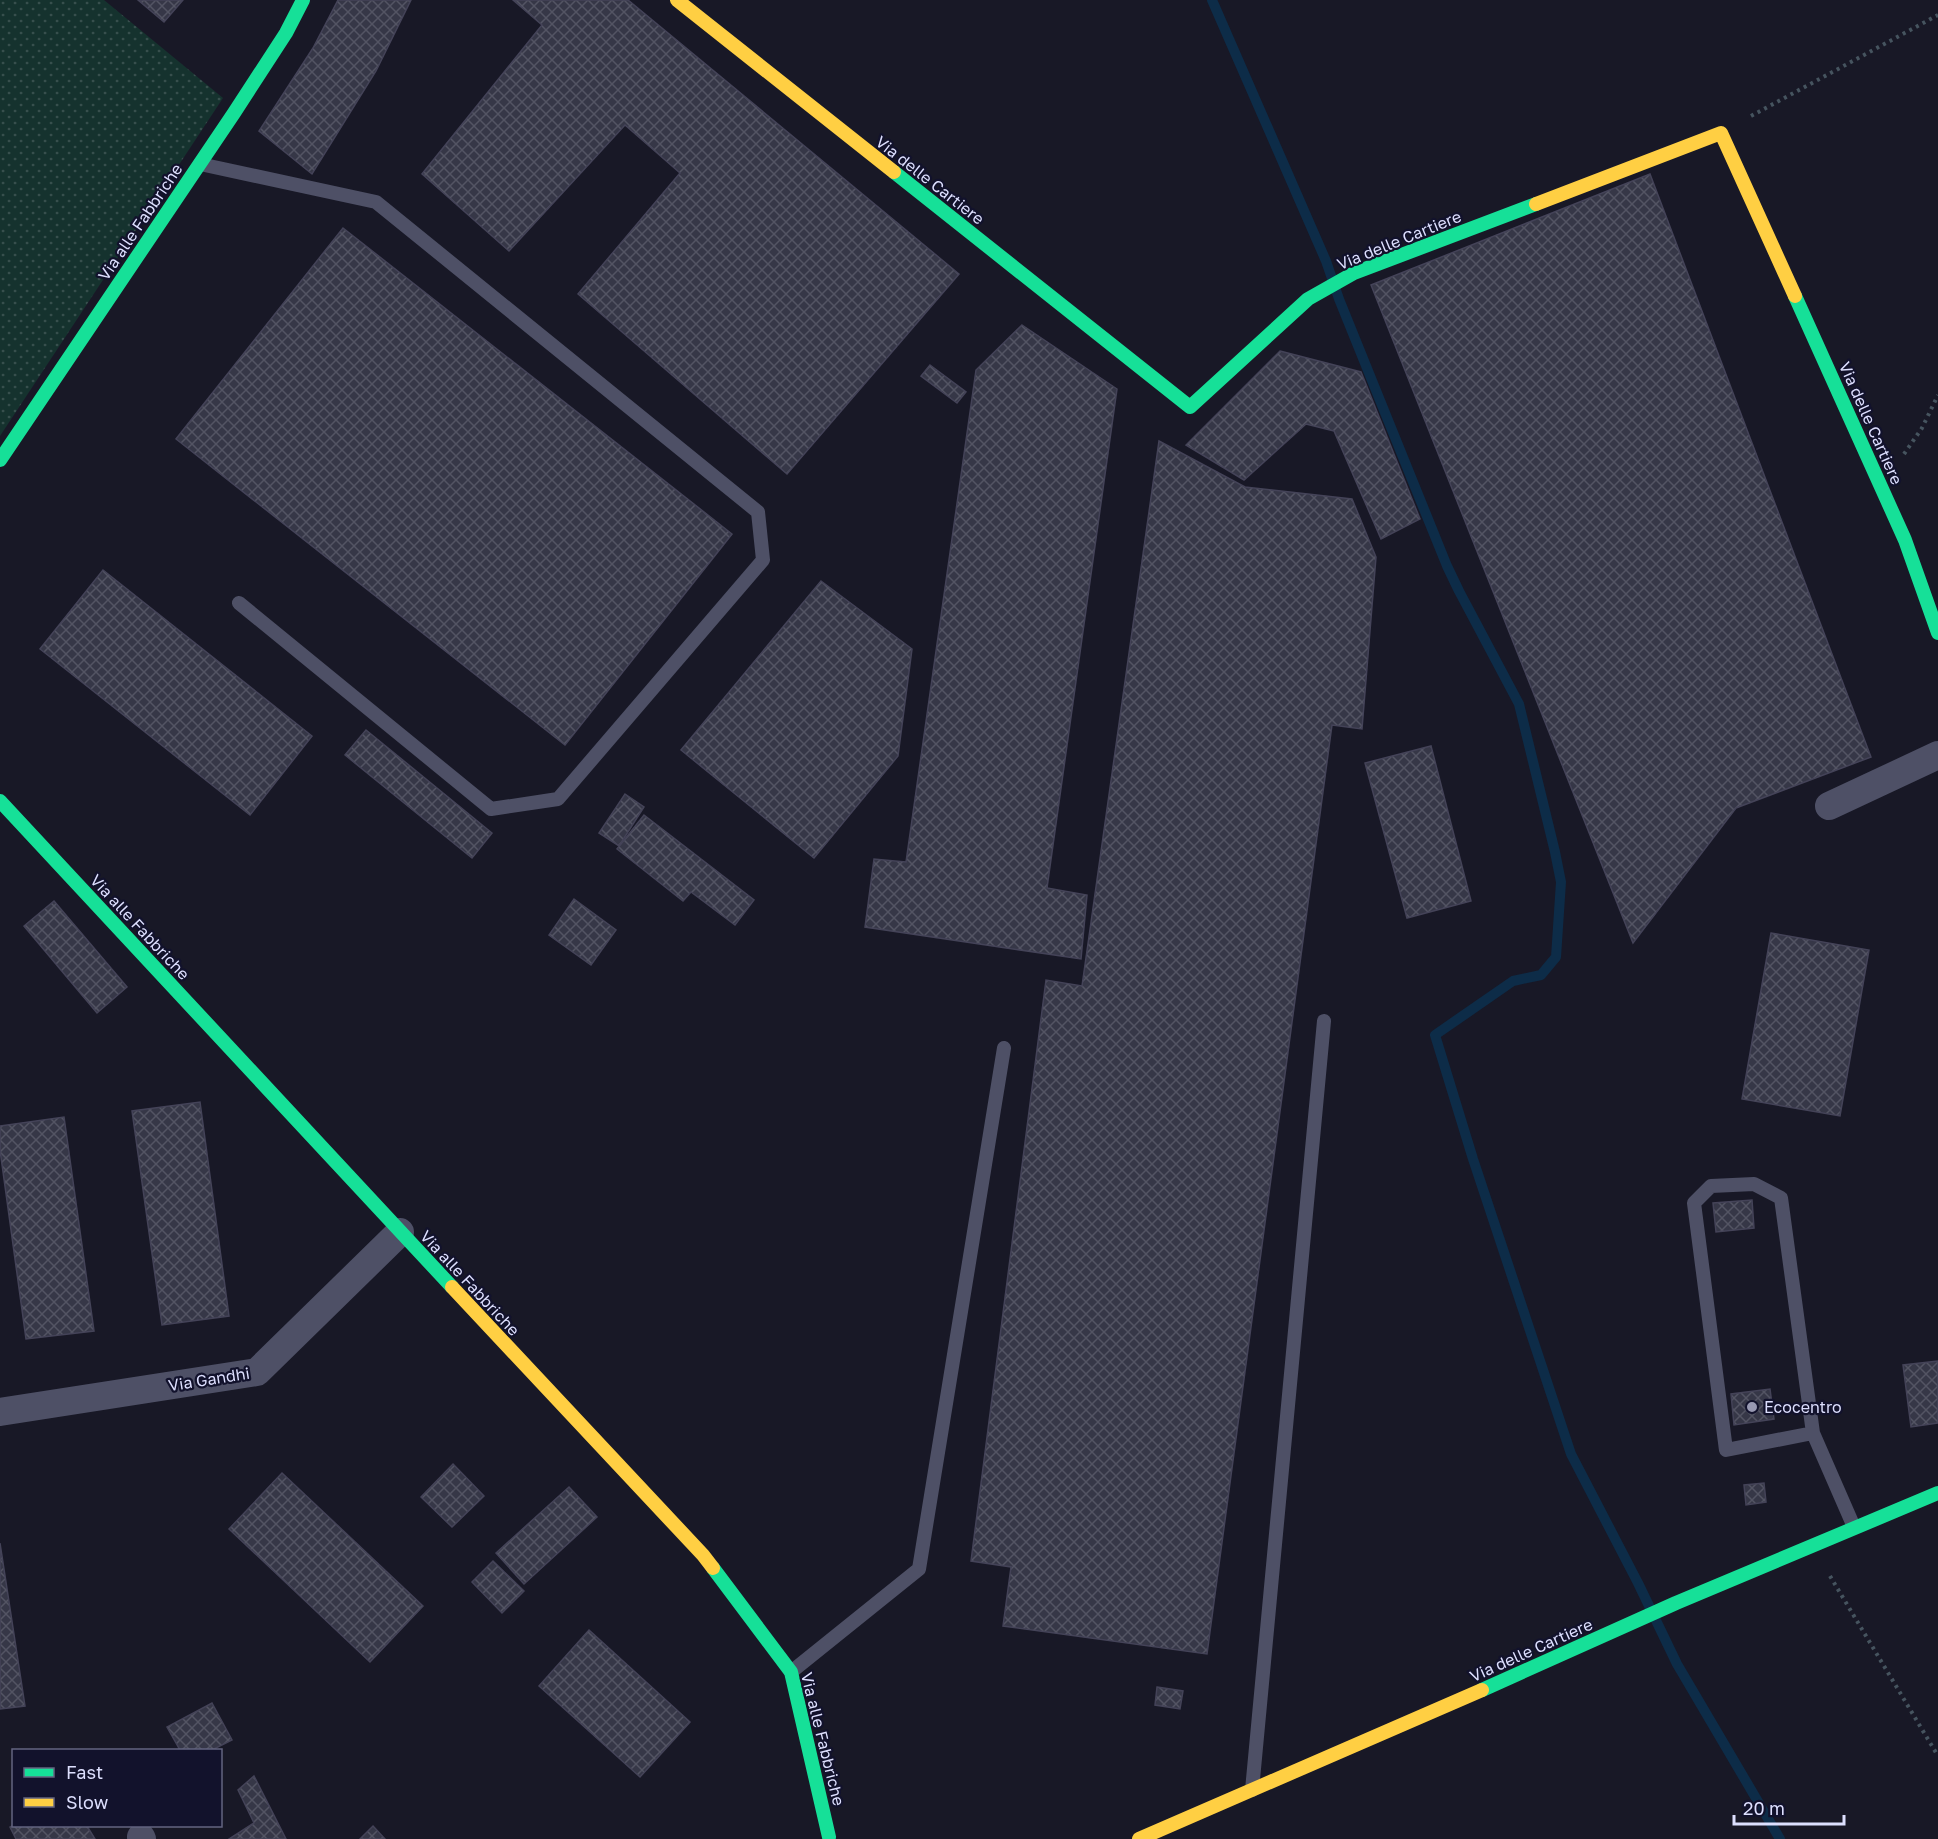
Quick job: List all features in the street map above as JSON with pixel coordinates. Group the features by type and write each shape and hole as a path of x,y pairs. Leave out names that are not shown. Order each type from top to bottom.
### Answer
{"street":[{"name":"Via alle Fabbriche","path":"0,460 200,164 286,33 303,0"},
{"name":"Via delle Cartiere","path":"677,0 1190,407 1308,299 1354,273 1721,133 1905,540 1938,633"},
{"path":"1829,806 1938,755"},
{"name":"Via alle Fabbriche","path":"0,801 703,1556 791,1672 835,1838"},
{"name":"Via Gandhi","path":"0,1412 257,1372 400,1232"},
{"name":"Via delle Cartiere","path":"1139,1839 1676,1603 1938,1493"},
{"path":"815,1839 835,1838"}],"lane":[{"path":"200,164 376,202 758,512 763,560 558,799 491,809 239,603"},
{"path":"1252,1790 1324,1021"},
{"path":"791,1672 919,1569 1004,1048"},
{"path":"1813,1433 1726,1450 1694,1203 1711,1186 1754,1184 1781,1198 1813,1433 1854,1527"}],"path":[{"path":"1721,133 1938,15"},
{"path":"1881,487 1922,428 1938,395"},
{"path":"1812,1546 1938,1756"}],"green space":[{"path":"0,0 104,0 223,98 0,436"}],"building":[{"path":"138,0 183,0 164,22"},
{"path":"338,0 411,0 376,71 312,174 259,131 313,48"},
{"path":"513,0 628,0 959,274 787,474 578,294 680,173 625,125 509,251 422,174 542,25"},
{"path":"1650,174 1871,757 1736,808 1633,943 1371,285"},
{"path":"343,228 732,534 565,745 176,439"},
{"path":"1022,325 1117,389 1047,888 1087,895 1081,959 865,927 874,859 906,862 976,370"},
{"path":"1280,351 1361,372 1420,519 1381,539 1334,431 1306,424 1244,480 1186,445"},
{"path":"930,365 966,392 957,403 921,376"},
{"path":"1159,441 1245,487 1352,499 1376,557 1362,729 1332,725 1207,1654 1003,1626 1011,1567 971,1561 1046,980 1082,986"},
{"path":"103,570 312,736 250,815 40,649"},
{"path":"821,581 912,649 898,756 814,858 681,750"},
{"path":"366,730 492,833 472,858 345,755"},
{"path":"1431,746 1471,901 1407,918 1365,763"},
{"path":"625,794 644,807 619,846 599,833"},
{"path":"644,815 754,900 735,925 691,892 683,901 617,849"},
{"path":"574,899 616,930 591,965 549,935"},
{"path":"54,901 127,987 97,1013 24,926"},
{"path":"1771,933 1869,950 1840,1116 1742,1099"},
{"path":"200,1102 229,1316 162,1325 132,1111"},
{"path":"64,1117 94,1331 26,1339 0,1150 0,1126"},
{"path":"1752,1200 1754,1228 1716,1232 1713,1203"},
{"path":"1938,1361 1938,1423 1911,1427 1903,1365"},
{"name":"Ecocentro","path":"1770,1389 1774,1419 1734,1425 1731,1394"},
{"path":"453,1464 484,1496 452,1527 421,1497"},
{"path":"282,1473 423,1606 370,1662 229,1529"},
{"path":"1764,1483 1766,1502 1746,1505 1744,1485"},
{"path":"569,1487 597,1517 524,1584 496,1553"},
{"path":"0,1543 25,1706 0,1709"},
{"path":"493,1561 524,1591 502,1613 472,1582"},
{"path":"589,1630 690,1722 640,1777 539,1686"},
{"path":"1157,1687 1183,1691 1180,1709 1155,1705"},
{"path":"212,1703 232,1740 214,1749 179,1749 167,1727"},
{"path":"254,1776 286,1839 229,1839 254,1823 238,1790"},
{"path":"373,1826 385,1839 360,1839"},
{"path":"10,1827 88,1827 95,1839 16,1839"}],"waterway":[{"path":"1212,0 1326,261 1339,299 1447,566 1519,704 1555,852 1561,882 1556,957 1541,975 1513,981 1435,1035 1473,1159 1571,1454 1677,1664 1780,1839"}],"traffic: fast":[{"path":"0,460 234,113 286,33 303,0"},
{"path":"894,172 1190,407 1308,299 1354,273 1536,204"},
{"path":"1795,296 1905,540 1938,633"},
{"path":"0,801 452,1287"},
{"path":"1482,1690 1676,1603 1938,1493"},
{"path":"713,1568 791,1672 829,1837"}],"traffic: slow":[{"path":"677,0 894,172"},
{"path":"1536,204 1721,133 1795,296"},
{"path":"452,1287 713,1568"},
{"path":"1139,1839 1482,1690"}],"place":[{"name":"Ecocentro","path":"1752,1407"}]}
